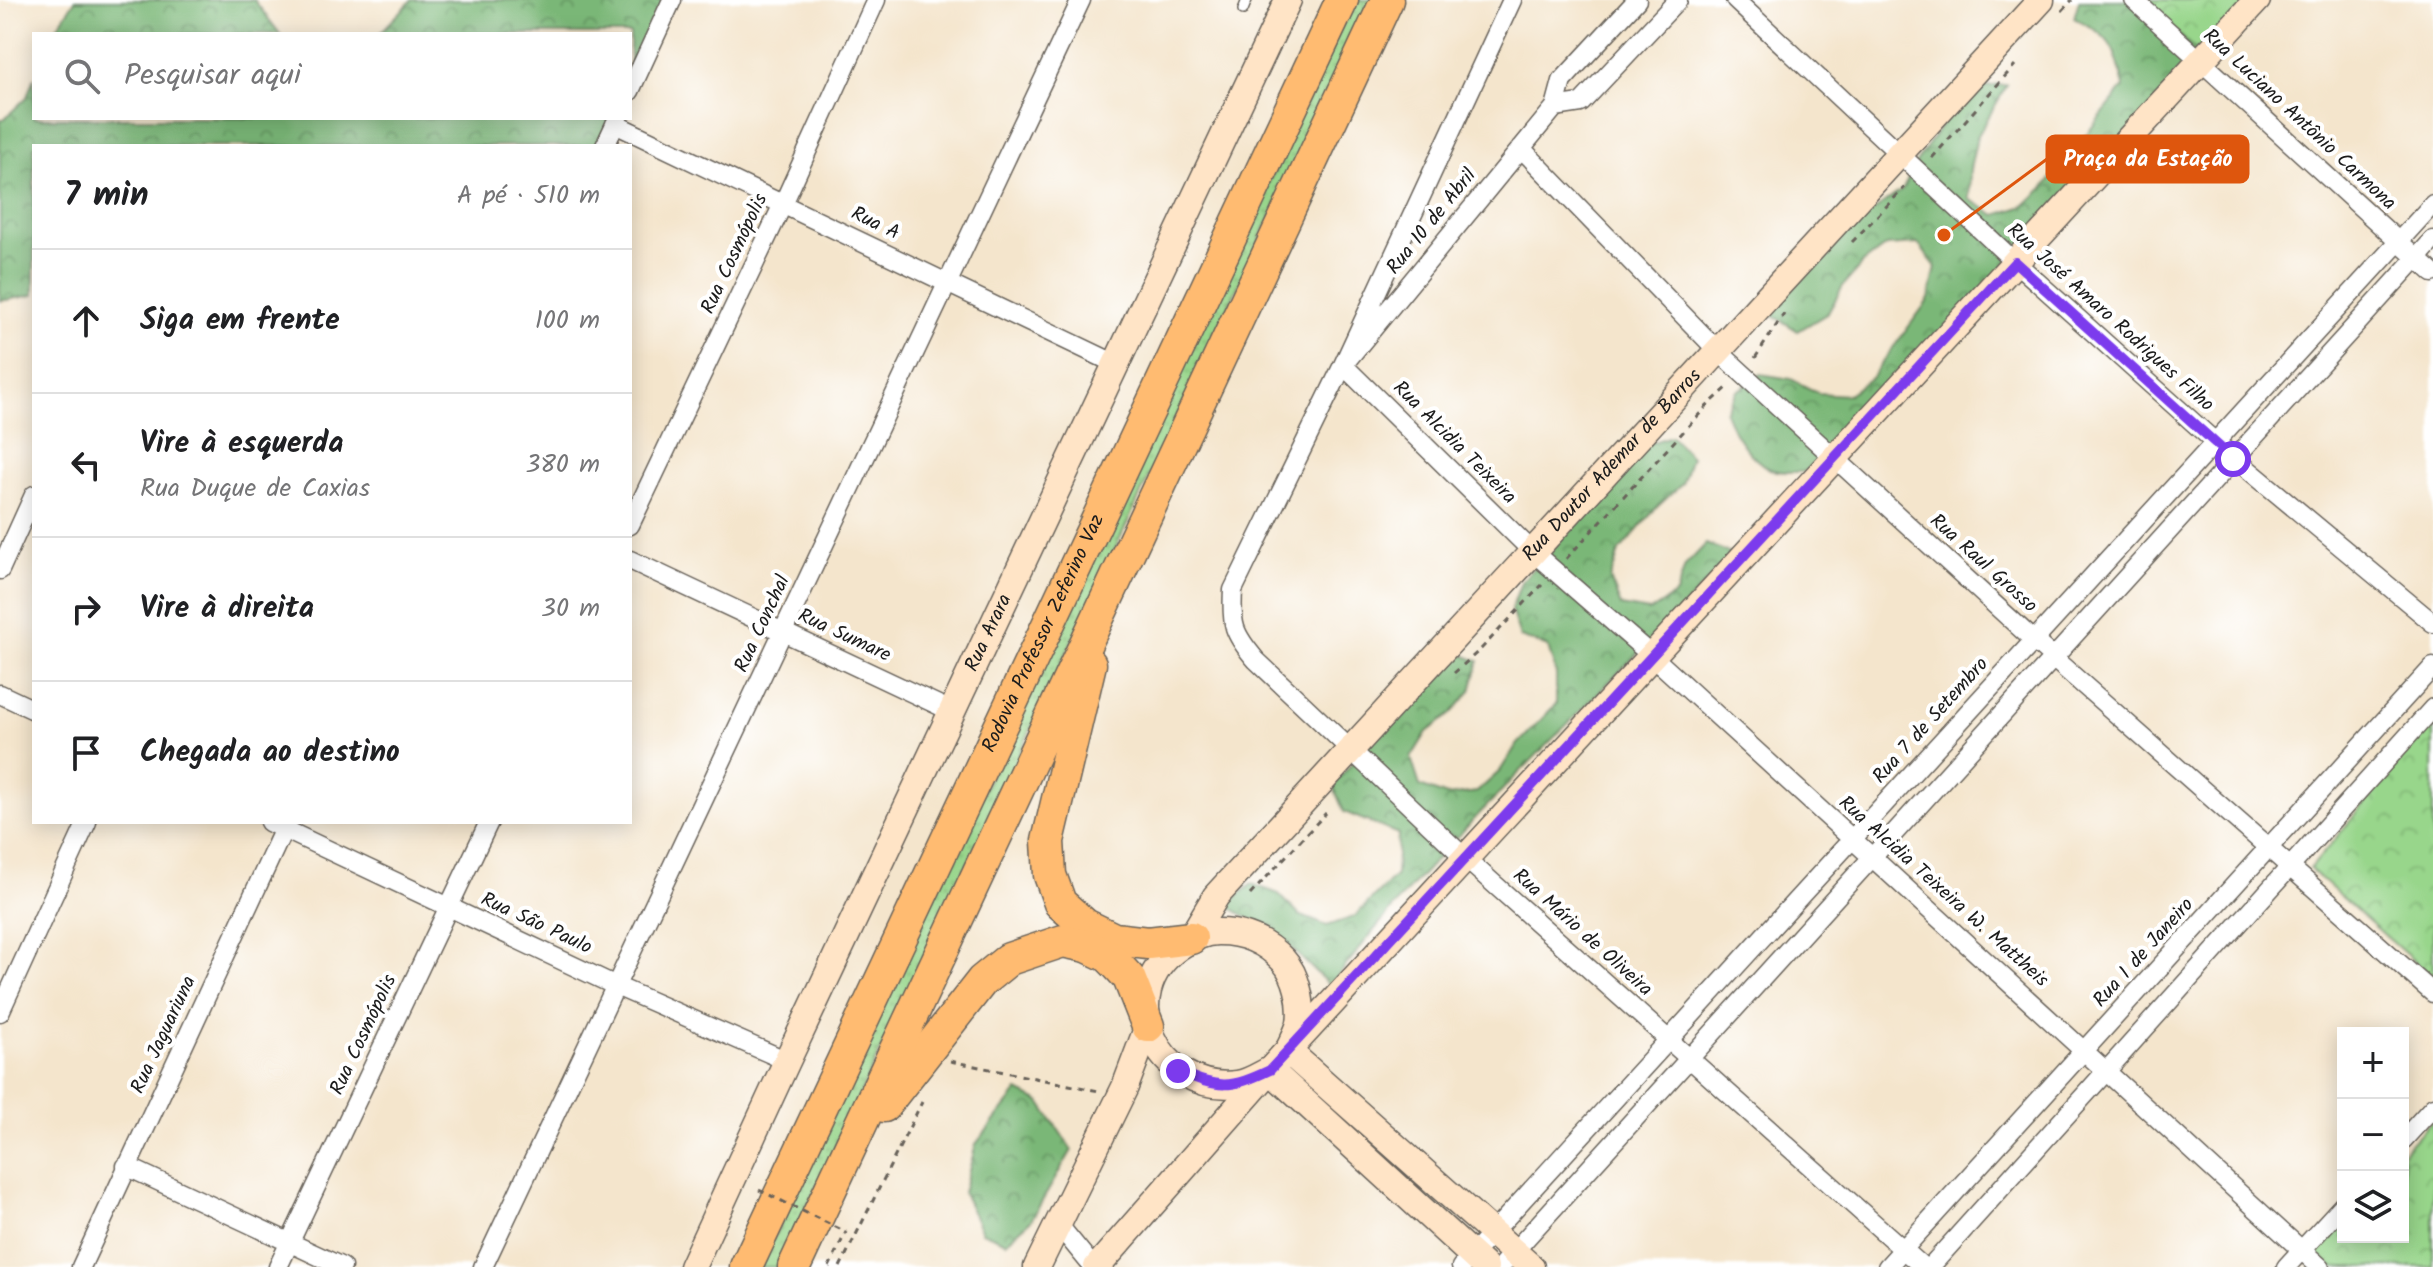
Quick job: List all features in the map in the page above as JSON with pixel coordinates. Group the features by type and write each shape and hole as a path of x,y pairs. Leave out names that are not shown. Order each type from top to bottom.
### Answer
{"highway":[{"name":"Rodovia Professor Zeferino Vaz","path":"746,1267 1342,0"},
{"name":"Rodovia Professor Zeferino Vaz","path":"794,1267 1387,0"},
{"path":"1110,587 1048,841 1050,875 1060,903 1085,925 1114,939 1148,943 1191,938"},
{"path":"850,1149 982,981 1009,959 1063,941 1087,946 1108,956 1129,978 1148,1026"}],"street":[{"path":"632,87 672,0"},
{"name":"Rua Cosmópolis","path":"632,521 876,0"},
{"name":"Rua Conchal","path":"483,1267 1081,0"},
{"name":"Rua Arara","path":"692,1267 1288,0"},
{"path":"1343,365 1512,0"},
{"name":"Rua 10 de Abril","path":"1343,365 1555,107 1562,81 1637,0"},
{"name":"Rua 10 de Abril","path":"1555,107 1581,103 1678,0"},
{"name":"Rua José Amaro Rodrigues Filho","path":"1735,0 2015,262 2233,459 2433,623"},
{"name":"Rua Luciano Antônio Carmona","path":"2134,0 2433,273"},
{"path":"1057,1223 1095,1267 1279,1060 2257,0"},
{"name":"Rua Doutor Ademar de Barros","path":"1191,938 1216,896 1718,351 1900,154 2052,6"},
{"path":"606,144 616,121"},
{"name":"Rua A","path":"616,121 1116,364"},
{"name":"Rua Raul Grosso","path":"1521,148 1718,351 2034,641 2433,993"},
{"name":"Rua 7 de Setembro","path":"1473,1263 1492,1233 2433,204"},
{"path":"1279,1060 1492,1233 1515,1262 1689,1058 2433,240"},
{"name":"Rua Alcidia Teixeira","path":"1343,365 1533,552"},
{"name":"Rua Mário de Oliveira","path":"1343,365 1233,590 1232,616 1238,639 1350,751 1465,858 1923,1267"},
{"path":"0,570 32,499"},
{"name":"Rua Alcidia Teixeira W. Mattheis","path":"1533,552 1652,656 2320,1267"},
{"name":"Rua Sumare","path":"632,561 953,712"},
{"name":"Rua 1 de Janeiro","path":"1887,1267 2433,667"},
{"path":"0,694 32,709"},
{"path":"1930,1267 2433,708"},
{"path":"0,1012 86,824"},
{"name":"Rua São Paulo","path":"280,824 616,986 787,1061"},
{"name":"Rua Jaguariuna","path":"81,1267 280,824"},
{"name":"Rua Cosmópolis","path":"278,1267 488,824"},
{"path":"1213,932 1236,932 1261,941 1285,961 1298,988 1300,1022 1279,1060 1239,1084 1208,1084 1178,1071 1159,1052 1148,1026 1146,1000 1152,979 1168,955 1191,938 1213,932"},
{"path":"1037,1267 1120,1095 1148,1026"},
{"path":"1279,1060 1473,1263"},
{"path":"2409,1133 2433,1107"},
{"path":"126,1166 342,1267"},
{"path":"2286,1267 2337,1211"}],"path":[{"path":"2052,6 2072,0"},
{"path":"1843,251 1919,173 2021,58"},
{"path":"1448,679 1555,571 1706,407 1743,374 1767,343 1788,307"},
{"path":"1250,895 1331,807"},
{"path":"941,1059 1120,1095"},
{"path":"840,1267 924,1096"},
{"path":"759,1190 846,1232 829,1267"}],"green space":[{"path":"75,0 254,0 278,32 54,32"},
{"path":"412,0 666,0 632,75 632,32 381,32"},
{"path":"1354,0 1372,0 779,1267 760,1267"},
{"path":"2079,0 2262,0 2028,257 2009,288 1828,455 1803,472 1778,471 1763,465 1743,445 1725,412 1736,392 1761,374 1791,379 1818,393 1847,395 1871,378 1929,299 1936,267 1918,244 1886,246 1863,263 1843,286 1828,313 1798,331 1773,315 1783,287 1825,247 1903,189 1917,161 1954,107 1978,87 2007,85 1977,137 1970,169 1969,199 1996,215 2024,206 2045,186 2124,87 2110,44 2097,31 2074,18"},
{"path":"2141,0 2253,0 2201,55"},
{"path":"32,83 32,120 611,120 601,144 32,144 32,295 0,301 0,119 4,119 27,97"},
{"path":"1671,436 1691,457 1682,484 1657,507 1619,552 1610,579 1621,606 1650,611 1676,594 1685,566 1706,544 1733,554 1443,852 1330,986 1278,935 1226,905 1252,884 1279,894 1299,915 1327,926 1354,917 1396,875 1398,834 1344,812 1333,785 1451,650 1479,661 1471,691 1451,714 1427,732 1411,758 1420,786 1447,796 1477,792 1500,771 1516,746 1556,704 1556,674 1548,647 1520,637 1511,610 1521,582 1644,445"},
{"path":"2433,721 2433,978 2310,869"},
{"path":"1018,1091 1040,1102 1072,1150 1031,1220 1006,1242 982,1232 963,1193 976,1144"},
{"path":"2433,1119 2433,1267 2333,1267 2313,1250 2337,1224 2337,1243 2409,1243 2409,1145"}],"place":[{"name":"Praça da Estação","path":"1944,235"}],"route":[{"path":"1178,1071 1208,1084 1239,1084 1270,1070 2015,262 2233,459"}]}
